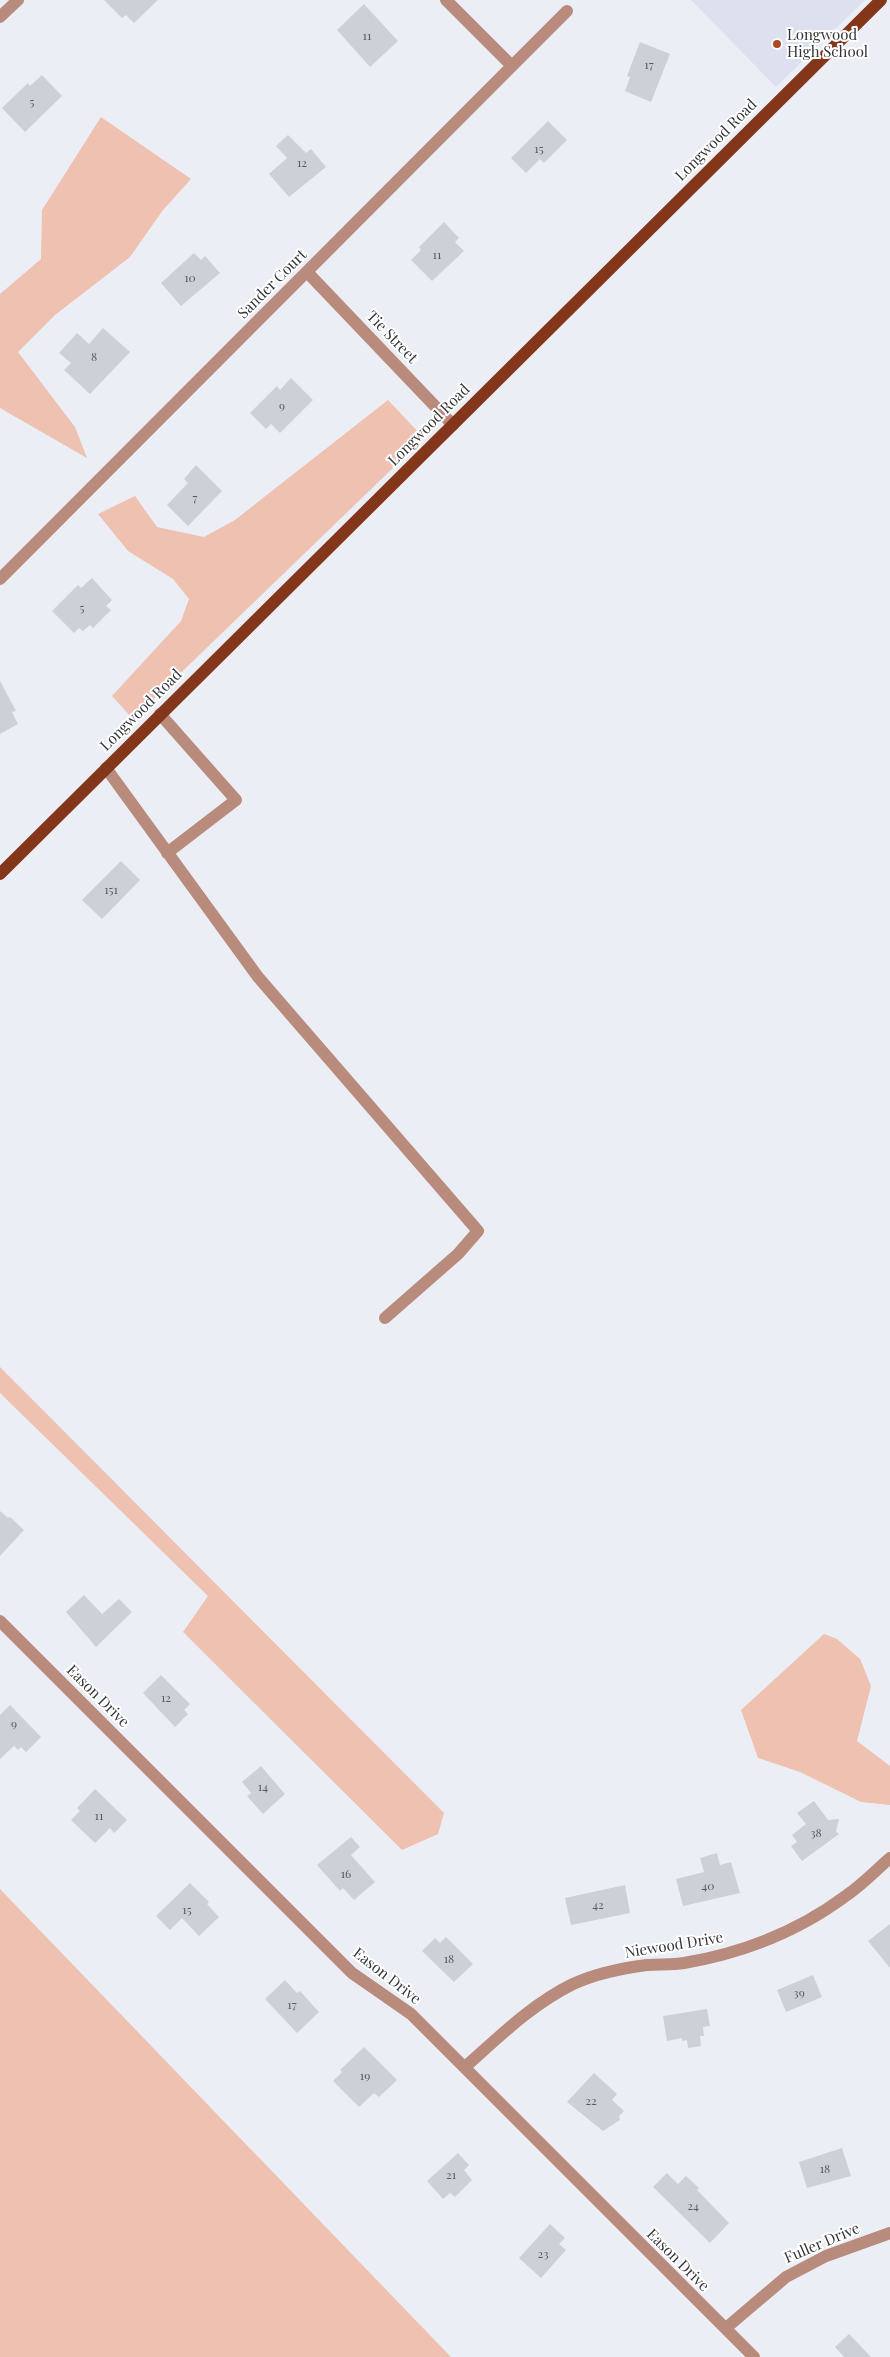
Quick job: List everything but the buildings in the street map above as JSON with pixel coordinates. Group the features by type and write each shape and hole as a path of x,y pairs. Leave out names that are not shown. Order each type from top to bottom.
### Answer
{"main road":[{"name":"Longwood Road","path":"0,874 881,0"}],"street":[{"path":"0,17 18,0"},
{"path":"446,0 512,66"},
{"name":"Sander Court","path":"0,579 567,11"},
{"name":"Tie Street","path":"308,272 453,425"},
{"path":"160,714 236,800 167,853"},
{"path":"106,768 258,977 478,1230 458,1254 384,1318"},
{"name":"Eason Drive","path":"0,1621 352,1973 411,2014 754,2357"},
{"name":"Niewood Drive","path":"465,2067 520,2019 543,2002 574,1984 608,1972 646,1965 678,1964 709,1959 768,1940 808,1921 848,1895 890,1858"},
{"name":"Fuller Drive","path":"726,2328 786,2277 826,2256 890,2233"}],"shaded area":[{"name":"Longwood High School","path":"691,0 865,0 776,87"},
{"path":"101,117 191,179 163,210 130,257 55,315 18,352 75,427 87,458 0,408 0,294 41,259 42,210"},
{"path":"388,400 424,438 133,719 112,696 181,621 189,599 173,579 128,551 98,514 135,496 157,527 204,537 235,520"},
{"path":"0,1367 444,1813 438,1834 402,1850 183,1632 208,1596 0,1393"},
{"path":"824,1634 837,1639 860,1659 871,1686 857,1741 890,1766 890,1805 861,1802 800,1772 758,1758 741,1710"},
{"path":"0,1889 451,2357 0,2357"}],"place":[{"name":"Longwood High School","path":"777,44"}]}
